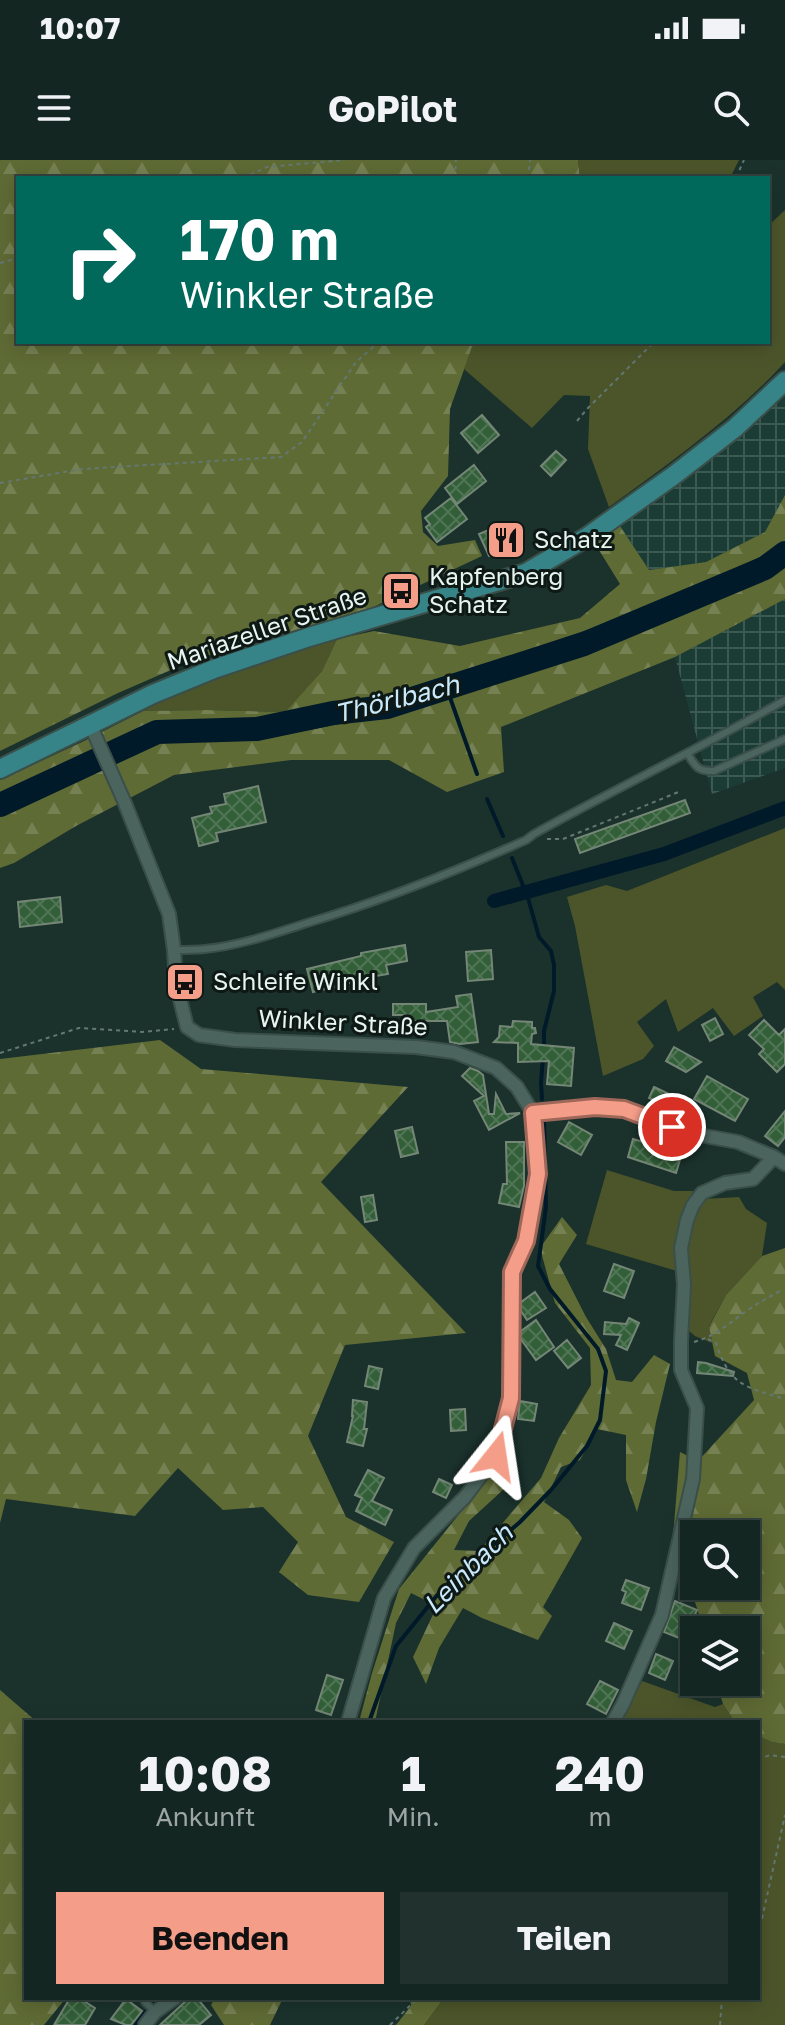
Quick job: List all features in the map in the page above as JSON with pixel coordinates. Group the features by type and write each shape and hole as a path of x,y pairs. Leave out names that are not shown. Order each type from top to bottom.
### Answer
{"main road":[{"name":"Mariazeller Straße","path":"0,769 214,669 309,637 526,573 577,543 673,476 735,428 785,381"}],"street":[{"path":"92,727 169,914 176,983 187,1027"},
{"name":"Winkler Straße","path":"187,1027 199,1035 235,1040 416,1047 454,1052 496,1068 517,1087 533,1113"},
{"path":"349,1720 384,1598 414,1548 465,1497 496,1456 511,1398 512,1272 526,1241 538,1174 533,1113 595,1107 624,1109 694,1134 738,1142 780,1160"},
{"path":"614,1720 662,1615 693,1479 697,1408 681,1370 684,1285 681,1248 687,1220 702,1193 725,1183 753,1179 780,1160"},
{"path":"145,2025 154,2011 172,2000"}],"lane":[{"path":"174,950 206,949 267,935 414,888 526,840 785,700"},
{"path":"687,753 702,771 714,771 785,739"},
{"path":"145,2000 154,2011"}],"path":[{"path":"247,176 267,167 344,160"},
{"path":"0,483 82,469 281,457 302,442 356,362 377,344"},
{"path":"577,421 652,344"},
{"path":"526,840 563,839 681,791"},
{"path":"0,1053 79,1028 142,1032 187,1027"},
{"path":"681,1341 691,1343 707,1339 782,1290"},
{"path":"707,1339 716,1343 723,1366 737,1382 785,1399"},
{"path":"760,1759 770,1755 785,1757"},
{"path":"760,1920 785,1815"},
{"path":"390,2025 416,2000"},
{"path":"720,2025 722,2000"}],"shaded area":[{"path":"785,390 785,495 765,532 706,562 649,570 620,526 708,458"},
{"path":"785,599 785,768 712,794 675,657"}],"green space":[{"path":"0,160 578,160 580,176 16,176 16,344 475,344 450,409 448,476 421,511 423,532 438,546 475,540 482,556 369,609 196,659 0,751"},
{"path":"578,160 739,160 731,176 580,176"},
{"path":"785,210 785,362 723,420 609,507 588,449 590,396 564,395 532,428 464,369 475,344 770,344 770,224"},
{"path":"785,495 785,545 649,609 418,687 292,716 155,728 0,798 0,780 143,711 285,712 322,671 337,639 374,631 460,646 580,618 620,584 594,542 620,526 649,570 706,562 765,532"},
{"path":"785,563 785,599 675,657 501,727 504,772 447,792 389,760 291,760 174,775 0,868 0,816 163,739 263,739 391,714 481,688 653,626 769,575"},
{"path":"337,639 322,671 285,712 143,711 201,680 276,654"},
{"path":"785,828 785,990 777,982 753,997 763,1016 734,1036 713,1008 678,1032 666,999 637,1022 654,1046 643,1059 603,1076 567,897 606,885 627,891"},
{"path":"160,1040 201,1069 408,1087 321,1182 466,1333 345,1345 308,1436 346,1517 394,1542 359,1602 308,1595 279,1572 298,1542 263,1507 223,1510 178,1468 135,1516 6,1499 0,1523 0,1059"},
{"path":"607,1170 674,1191 693,1191 677,1271 586,1244"},
{"path":"739,1197 746,1209 767,1223 762,1256 726,1295 709,1326 712,1343 687,1329 687,1243 693,1211 704,1199"},
{"path":"562,1217 577,1235 559,1264 606,1349 616,1380 632,1382 654,1355 670,1364 637,1512 626,1480 626,1435 597,1429 580,1460 561,1467 544,1502 569,1520 582,1538 543,1607 552,1616 538,1640 463,1608 439,1648 426,1684 413,1657 437,1606 411,1593 396,1623 375,1720 360,1720 399,1589 497,1467 508,1465 504,1489 469,1521 454,1550 479,1551 541,1478 559,1438 591,1385 590,1348 555,1303 540,1248"},
{"path":"785,1248 785,1744 760,1737 760,1720 734,1720 720,1696 760,1696 760,1616 699,1616 694,1600 760,1600 760,1520 680,1520 680,1558 673,1537 680,1452 698,1461 754,1400 747,1373 715,1356 709,1327 726,1295 762,1256"},
{"path":"642,1681 715,1707 723,1704 734,1720 621,1720"},
{"path":"0,1690 35,1720 24,1720 24,2000 64,2000 44,2025 0,2025"},
{"path":"760,1737 785,1744 785,2025 424,2025 443,2000 760,2000"},
{"path":"214,2000 282,2000 270,2025 224,2025 211,2005"},
{"path":"410,2000 443,2000 424,2025 396,2025 411,2006"}],"building":[{"path":"482,415 499,435 478,453 461,433"},
{"path":"556,451 566,460 551,476 541,466"},
{"path":"474,465 486,481 457,504 445,488"},
{"path":"451,498 467,519 437,542 426,527 430,524 425,518"},
{"path":"508,522 518,544 489,556 479,534"},
{"path":"258,786 266,822 216,833 218,841 199,846 192,818 212,813 210,807 226,804 224,794"},
{"path":"685,800 690,813 580,853 575,839"},
{"path":"60,897 62,922 20,927 18,902"},
{"path":"405,945 407,961 386,965 388,974 352,980 313,992 307,969 361,956 361,953"},
{"path":"491,950 493,979 468,981 466,952"},
{"path":"471,994 478,1042 450,1042 447,1021 408,1021 408,1015 393,1015 393,1004 426,1004 426,1012 458,1007 456,996"},
{"path":"715,1018 723,1034 710,1041 702,1025"},
{"path":"764,1020 779,1035 785,1029 785,1064 777,1072 759,1054 764,1049 749,1035"},
{"path":"513,1021 532,1022 536,1033 532,1034 531,1044 574,1048 571,1086 547,1084 549,1061 518,1062 518,1043 494,1042 499,1037 500,1026 512,1027"},
{"path":"674,1047 701,1062 686,1072 666,1061"},
{"path":"470,1068 483,1075 489,1114 494,1114 496,1094 506,1114 520,1113 489,1130 474,1101 484,1096 462,1076"},
{"path":"707,1076 748,1099 735,1121 694,1099"},
{"path":"654,1087 684,1101 679,1112 649,1098"},
{"path":"785,1111 785,1137 778,1146 765,1136"},
{"path":"569,1122 592,1135 581,1155 558,1142"},
{"path":"412,1127 418,1153 401,1157 395,1131"},
{"path":"633,1139 682,1153 676,1173 628,1157"},
{"path":"506,1142 524,1142 524,1186 519,1207 499,1203 503,1184 507,1184"},
{"path":"373,1195 377,1220 365,1222 361,1197"},
{"path":"614,1264 634,1271 624,1298 604,1291"},
{"path":"535,1292 546,1308 527,1320 521,1311 521,1302"},
{"path":"629,1318 639,1323 627,1350 616,1345 621,1335 604,1334 605,1322 626,1324"},
{"path":"536,1320 554,1347 536,1360 520,1338 521,1331"},
{"path":"567,1340 581,1358 568,1368 554,1351"},
{"path":"698,1362 734,1372 733,1376 697,1373"},
{"path":"369,1366 382,1369 378,1389 365,1386"},
{"path":"353,1400 367,1402 364,1429 367,1429 363,1446 347,1442"},
{"path":"520,1401 537,1404 534,1421 518,1419"},
{"path":"465,1409 466,1430 451,1431 450,1410"},
{"path":"368,1470 384,1478 372,1501 392,1510 385,1525 356,1511 362,1498 355,1495"},
{"path":"439,1479 452,1485 446,1498 433,1492"},
{"path":"626,1580 649,1588 641,1610 622,1603"},
{"path":"675,1601 697,1610 694,1616 680,1616 680,1638 664,1632"},
{"path":"614,1623 632,1631 624,1649 606,1641"},
{"path":"656,1654 673,1661 665,1680 649,1673"},
{"path":"327,1675 343,1680 331,1715 316,1710"},
{"path":"600,1681 618,1690 606,1714 587,1704"},
{"path":"69,2000 82,2000 95,2008 85,2025 54,2025"},
{"path":"125,2000 142,2011 131,2025 111,2019"},
{"path":"187,2000 199,2000 211,2015 199,2025 160,2025"}],"waterway":[{"name":"Thörlbach","path":"0,805 157,732 257,729 333,713 387,707 584,644 765,568 785,553"},
{"name":"Leinbach","path":"447,689 477,774"},
{"name":"Leinbach","path":"487,799 503,836"},
{"path":"494,901 664,854 785,808"},
{"name":"Leinbach","path":"512,858 539,937 551,951 554,965 554,991 544,1031 544,1049"},
{"name":"Leinbach","path":"542,1099 543,1057"},
{"name":"Leinbach","path":"370,1720 396,1646 443,1588 520,1522 551,1490 587,1446 600,1420 606,1371 598,1349 550,1289 538,1266 546,1207 544,1120"},
{"name":"Leinbach","path":"136,2025 156,2000"}],"place":[{"name":"Schatz","path":"506,540"},
{"name":"Kapfenberg Schatz","path":"401,591"},
{"name":"Schleife Winkl","path":"185,982"}],"route":[{"path":"496,1456 511,1398 512,1272 526,1241 538,1174 533,1113 595,1107 624,1109 672,1127"}]}
